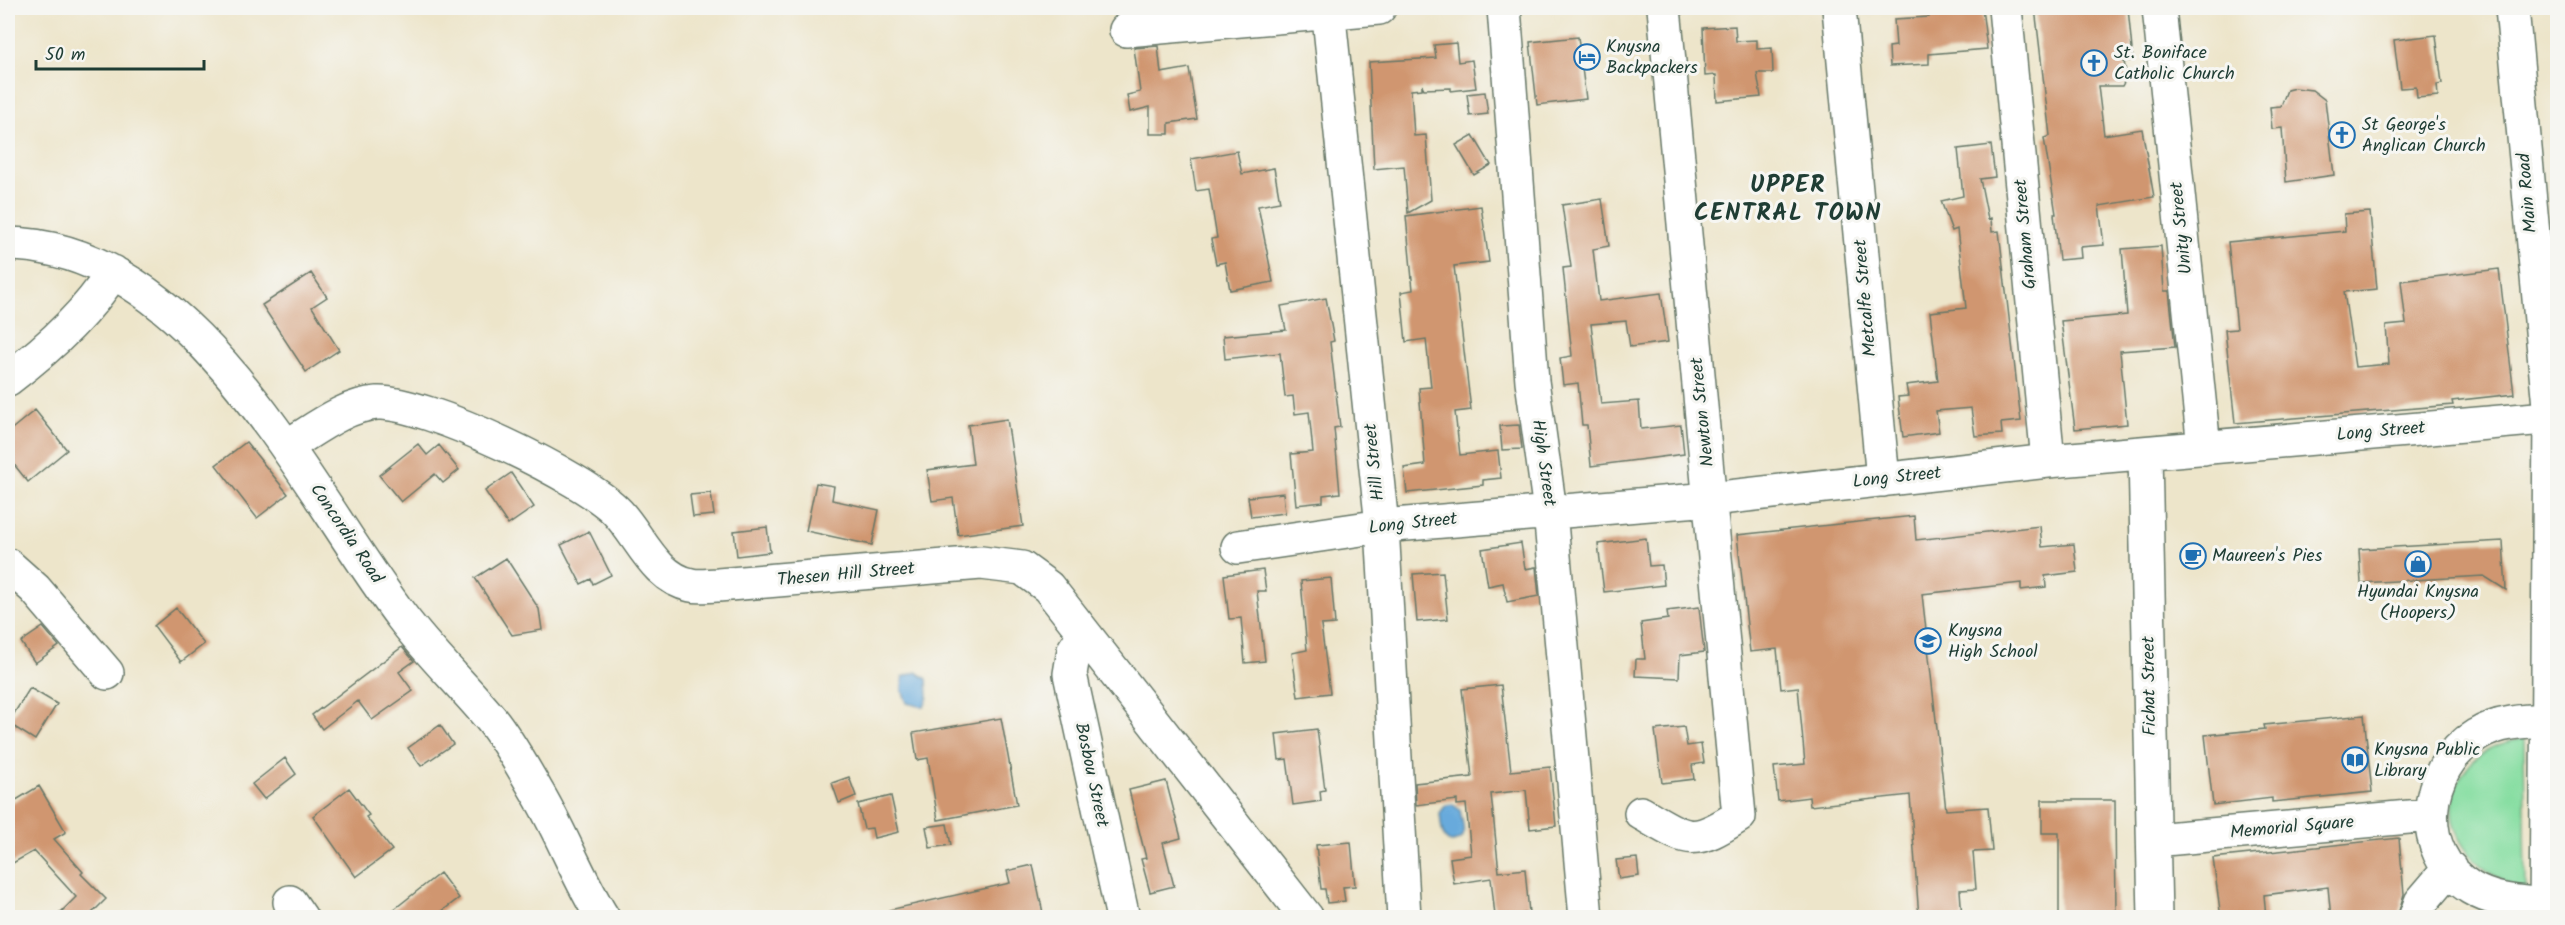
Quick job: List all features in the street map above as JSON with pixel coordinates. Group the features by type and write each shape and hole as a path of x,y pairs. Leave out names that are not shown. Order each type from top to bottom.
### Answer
{"main road":[{"path":"1126,30 1379,8"},
{"name":"High Street","path":"1504,8 1532,381 1551,512 1586,918"},
{"name":"Newton Street","path":"1641,813 1678,835 1687,836 1712,834 1739,816 1664,8"},
{"name":"Metcalfe Street","path":"1839,8 1883,480"},
{"name":"Graham Street","path":"2005,8 2048,461"},
{"name":"Unity Street","path":"2159,8 2204,448"},
{"name":"Main Road","path":"2512,8 2554,417 2552,800 2549,900"},
{"name":"Hill Street","path":"1329,11 1382,526 1404,918"},
{"name":"Concordia Road","path":"8,244 54,249 113,272 141,289 189,330 236,382 287,446 402,618 492,721 538,792 590,898 603,918"},
{"path":"8,379 64,332 98,297 113,272"},
{"name":"Thesen Hill Street","path":"287,446 340,414 375,403 391,403 442,418 545,464 595,493 618,513 659,567 674,579 692,585 718,585 981,563 1022,568 1036,576 1048,587 1307,918"},
{"name":"Long Street","path":"1238,547 1382,526 1711,499 2048,461 2554,417"},
{"name":"Fichat Street","path":"2145,454 2156,918"},
{"path":"8,565 34,589 107,673"},
{"name":"Bosbou Street","path":"1084,635 1074,650 1070,674 1123,918"},
{"path":"2549,900 2495,899 2470,887 2450,868 2436,843 2431,816 2433,790 2443,768 2459,748 2479,734 2502,725 2552,720"},
{"name":"Memorial Square","path":"2154,840 2431,816"},
{"path":"2415,918 2421,902 2450,868"}],"green space":[{"path":"2524,738 2526,893 2493,875 2476,861 2464,847 2456,832 2453,816 2456,787 2475,760 2493,747"}],"water":[{"path":"916,672 927,679 928,697 924,707 907,703 902,690 903,677"},
{"path":"1452,804 1460,810 1463,832 1460,839 1451,842 1443,833 1440,813 1446,805"}],"building":[{"path":"1928,8 1982,8 1987,49 1929,54 1929,64 1890,66 1889,47 1896,46 1894,19 1929,17"},
{"path":"2035,8 2128,8 2133,60 2124,62 2127,77 2122,86 2098,86 2104,135 2142,129 2154,197 2099,206 2104,245 2080,247 2081,258 2059,260 2054,214 2056,214 2044,138 2050,136"},
{"path":"1735,26 1736,41 1757,40 1757,49 1772,48 1773,73 1757,73 1761,97 1717,101 1716,75 1705,76 1703,28"},
{"path":"2436,35 2442,84 2437,85 2438,96 2417,98 2416,87 2400,88 2394,40"},
{"path":"1578,37 1586,99 1537,105 1530,42"},
{"path":"1456,43 1458,62 1472,60 1476,88 1451,91 1451,88 1424,89 1422,85 1422,89 1411,90 1414,136 1426,135 1431,200 1408,213 1404,166 1374,169 1369,62 1436,58 1434,45"},
{"path":"1158,46 1161,73 1189,68 1197,119 1169,123 1169,134 1150,134 1150,107 1130,112 1127,95 1140,92 1134,48"},
{"path":"2295,88 2312,90 2325,100 2334,175 2286,182 2282,128 2272,129 2270,107 2281,106 2287,90"},
{"path":"1485,92 1488,114 1470,116 1467,94"},
{"path":"1473,135 1491,165 1474,175 1456,145"},
{"path":"1991,145 1995,177 1980,179 1988,219 1991,218 1992,232 1999,231 2021,421 2001,423 2002,434 1975,436 1971,408 1936,411 1939,432 1903,437 1898,397 1908,396 1906,385 1938,381 1930,312 1966,308 1957,229 1952,231 1941,201 1963,196 1958,149"},
{"path":"1237,151 1242,174 1274,168 1280,202 1258,206 1273,282 1230,290 1225,262 1216,264 1211,239 1217,238 1209,189 1196,191 1191,159"},
{"path":"1602,199 1609,246 1593,249 1599,301 1661,293 1668,342 1630,347 1626,321 1591,324 1601,404 1639,401 1641,429 1681,425 1684,454 1591,466 1587,425 1582,425 1578,383 1563,385 1560,358 1572,356 1563,268 1571,267 1562,205"},
{"path":"1481,206 1489,262 1454,266 1471,410 1455,412 1460,455 1498,451 1501,478 1483,480 1483,485 1407,493 1404,468 1425,465 1419,388 1431,387 1426,339 1406,342 1401,292 1413,290 1406,216"},
{"path":"2370,212 2377,289 2344,292 2355,367 2389,364 2386,326 2406,324 2401,281 2499,269 2514,394 2452,401 2453,405 2235,423 2225,330 2237,329 2228,242 2345,231 2344,214"},
{"path":"2161,246 2164,291 2169,291 2175,347 2120,351 2127,424 2075,429 2061,321 2127,315 2122,249"},
{"path":"311,273 327,297 312,307 339,350 306,372 262,305"},
{"path":"1326,298 1334,341 1330,342 1340,427 1334,428 1340,493 1323,495 1323,502 1296,505 1291,454 1313,452 1309,412 1295,414 1293,396 1285,397 1280,353 1225,359 1223,336 1286,330 1281,306"},
{"path":"35,410 67,450 28,482 8,457 8,432"},
{"path":"1007,419 1023,526 958,535 953,498 932,501 927,470 973,464 968,425"},
{"path":"1519,425 1522,449 1502,450 1500,426"},
{"path":"246,442 288,494 257,518 216,465"},
{"path":"418,444 427,455 439,445 459,470 443,483 435,474 401,502 379,475"},
{"path":"511,473 534,507 508,525 485,491"},
{"path":"816,483 834,486 832,500 879,510 872,545 806,531"},
{"path":"711,493 714,515 693,517 690,495"},
{"path":"1283,493 1285,513 1251,517 1248,497"},
{"path":"1914,516 1916,540 2040,526 2042,547 2074,544 2077,572 2045,576 2046,587 2021,590 2021,583 1922,594 1946,810 1988,807 1992,851 1973,852 1976,889 1960,890 1962,918 1919,918 1910,795 1810,806 1809,797 1778,801 1774,767 1805,764 1798,687 1781,689 1777,649 1750,652 1737,535"},
{"path":"767,527 770,552 737,556 734,531"},
{"path":"589,531 611,575 593,584 591,579 581,584 561,545"},
{"path":"1646,538 1649,566 1662,565 1664,585 1604,592 1598,544"},
{"path":"2503,541 2506,590 2484,576 2361,583 2359,549"},
{"path":"1521,543 1525,569 1536,567 1539,596 1507,602 1503,583 1488,586 1482,549"},
{"path":"506,558 539,609 542,630 512,635 475,578"},
{"path":"1263,570 1266,591 1257,591 1265,661 1245,663 1241,618 1229,619 1224,575"},
{"path":"1443,572 1448,619 1417,622 1413,574"},
{"path":"1331,578 1335,624 1321,625 1330,693 1298,697 1292,653 1307,650 1301,581"},
{"path":"1699,607 1704,652 1680,655 1679,678 1635,676 1636,659 1645,659 1641,623 1668,619 1667,611"},
{"path":"176,608 204,644 181,662 154,626"},
{"path":"43,627 59,646 35,663 21,642"},
{"path":"402,647 414,661 399,672 413,691 372,720 358,701 322,729 312,715"},
{"path":"1501,685 1511,771 1550,767 1556,826 1530,829 1526,790 1491,794 1499,872 1525,869 1529,913 1495,916 1491,878 1454,884 1450,858 1471,855 1466,804 1457,805 1457,800 1416,805 1415,783 1472,777 1462,689"},
{"path":"30,688 57,704 35,740 8,723"},
{"path":"2364,715 2372,792 2272,802 2272,798 2213,805 2205,735 2265,729 2264,725"},
{"path":"1001,718 1017,805 938,820 928,758 917,760 913,733"},
{"path":"440,725 453,744 421,766 408,748"},
{"path":"1684,727 1687,746 1701,744 1704,763 1692,765 1694,779 1662,783 1655,730"},
{"path":"1317,729 1325,790 1320,791 1321,801 1293,805 1287,759 1279,760 1276,734"},
{"path":"285,758 296,774 264,799 252,784"},
{"path":"849,777 856,796 839,803 832,783"},
{"path":"1166,781 1181,838 1163,843 1174,886 1150,892 1141,859 1146,858 1129,790"},
{"path":"39,786 66,832 54,839 83,872 81,874 106,899 87,918 55,918 76,897 34,851 13,863 8,854 8,805"},
{"path":"349,788 369,815 366,817 392,850 356,877 313,816"},
{"path":"891,796 899,832 874,838 872,828 864,829 858,804"},
{"path":"2042,800 2115,800 2116,918 2059,918 2059,833 2042,833"},
{"path":"947,824 951,845 930,848 926,827"},
{"path":"2399,838 2404,894 2397,918 2331,918 2328,887 2264,895 2266,918 2221,918 2213,858"},
{"path":"1351,842 1355,886 1343,887 1345,901 1327,903 1325,889 1321,889 1316,845"},
{"path":"1637,858 1639,876 1619,879 1616,860"},
{"path":"1033,865 1044,918 890,918 889,910 1010,883 1007,871"},
{"path":"440,873 459,898 433,918 383,918"}],"place":[{"name":"Knysna Backpackers","path":"1587,57"},
{"name":"St. Boniface Catholic Church","path":"2094,63"},
{"name":"St George's Anglican Church","path":"2342,135"},
{"name":"Maureen's Pies","path":"2193,556"},
{"name":"Hyundai Knysna (Hoopers)","path":"2418,564"},
{"name":"Knysna High School","path":"1928,641"},
{"name":"Knysna Public Library","path":"2355,760"}],"district":[{"name":"UPPER CENTRAL TOWN","path":"1788,199"}]}
